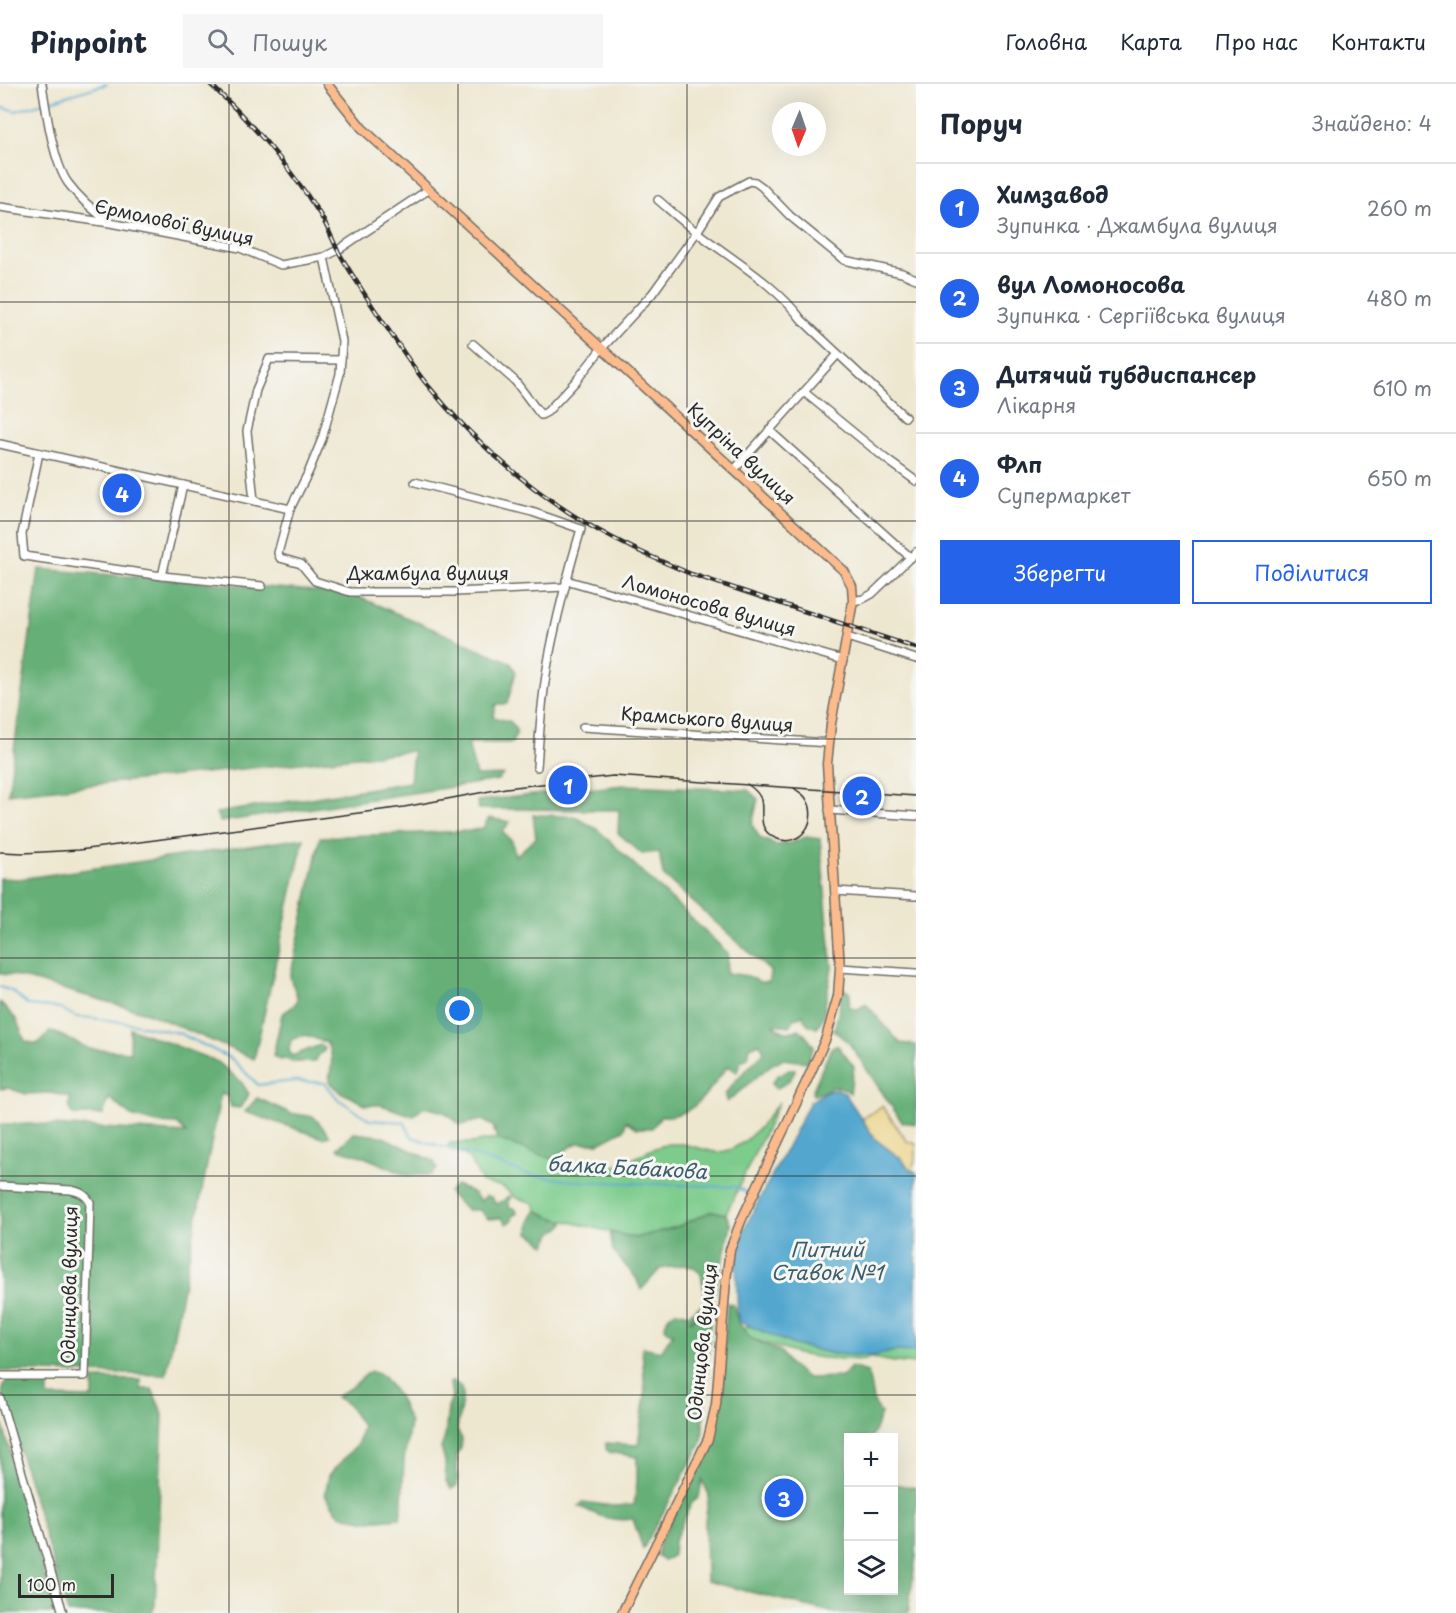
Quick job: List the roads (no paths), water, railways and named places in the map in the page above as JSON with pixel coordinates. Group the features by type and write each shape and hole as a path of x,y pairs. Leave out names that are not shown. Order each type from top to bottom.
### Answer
{"main road":[{"name":"Купріна вулиця","path":"327,84 362,128 844,571 852,585 853,601 827,764 840,968"},
{"name":"Одинцова вулиця","path":"622,1613 708,1439 716,1405 730,1250 741,1221 826,1038 838,996 840,968"}],"street":[{"path":"42,84 56,154 65,177 80,196 110,223"},
{"path":"473,344 515,381 541,415 547,412 652,294 697,232 719,196 749,181 762,187 790,216 844,260 902,273 916,279"},
{"name":"Єрмолової вулиця","path":"0,207 110,223 240,248 281,265 324,257 338,250 428,190"},
{"path":"658,200 789,303 802,320 905,417"},
{"path":"0,444 290,509 322,439 340,374 342,341 324,257"},
{"path":"734,470 838,354"},
{"path":"254,501 247,431 256,390 269,359 341,360"},
{"path":"804,392 916,481"},
{"name":"Купріна вулиця","path":"769,430 913,555"},
{"path":"39,453 22,534 24,556 162,576 262,586"},
{"path":"415,482 532,513 581,529 551,644 537,767"},
{"path":"162,576 183,485"},
{"name":"Джамбула вулиця","path":"290,509 278,553 280,558 301,564 315,581 350,592 454,592 566,583"},
{"path":"853,601 864,599 872,594 913,555"},
{"name":"Ломоносова вулиця","path":"566,583 843,660"},
{"path":"847,637 916,659"},
{"name":"Крамського вулиця","path":"583,727 829,743"},
{"path":"830,810 916,816"},
{"path":"835,891 916,896"},
{"path":"840,968 916,973"},
{"name":"Одинцова вулиця","path":"0,1186 71,1190 87,1196 90,1202 85,1377 0,1376"},
{"path":"0,1398 63,1613"}],"water":[{"name":"Питний Ставок №1","path":"837,1089 844,1092 875,1139 916,1172 916,1352 896,1351 873,1356 834,1354 794,1345 738,1321 736,1260 740,1237 810,1102 825,1092"}],"waterway":[{"path":"0,107 16,111 107,84"},
{"name":"балка Бабакова","path":"0,987 12,991 28,1005 60,1008 76,1017 129,1023 179,1033 232,1059 258,1085 295,1081 325,1083 338,1099 370,1120 404,1122 412,1137 529,1175 574,1181 736,1187 762,1200"}],"tram line":[{"path":"0,852 79,850 404,807 506,788 613,776 916,796"},
{"path":"747,784 760,797 765,829 775,838 784,841 800,836 806,830 811,814 804,796 794,788"}],"railway":[{"path":"210,84 241,114 296,180 321,216 359,286 425,382 480,442 522,478 589,525 626,545 691,574 916,648"}],"place":[{"name":"Флп","path":"122,493"},
{"name":"Химзавод","path":"568,785"},
{"name":"вул Ломоносова","path":"862,796"},
{"name":"Дитячий тубдиспансер","path":"784,1498"}]}
